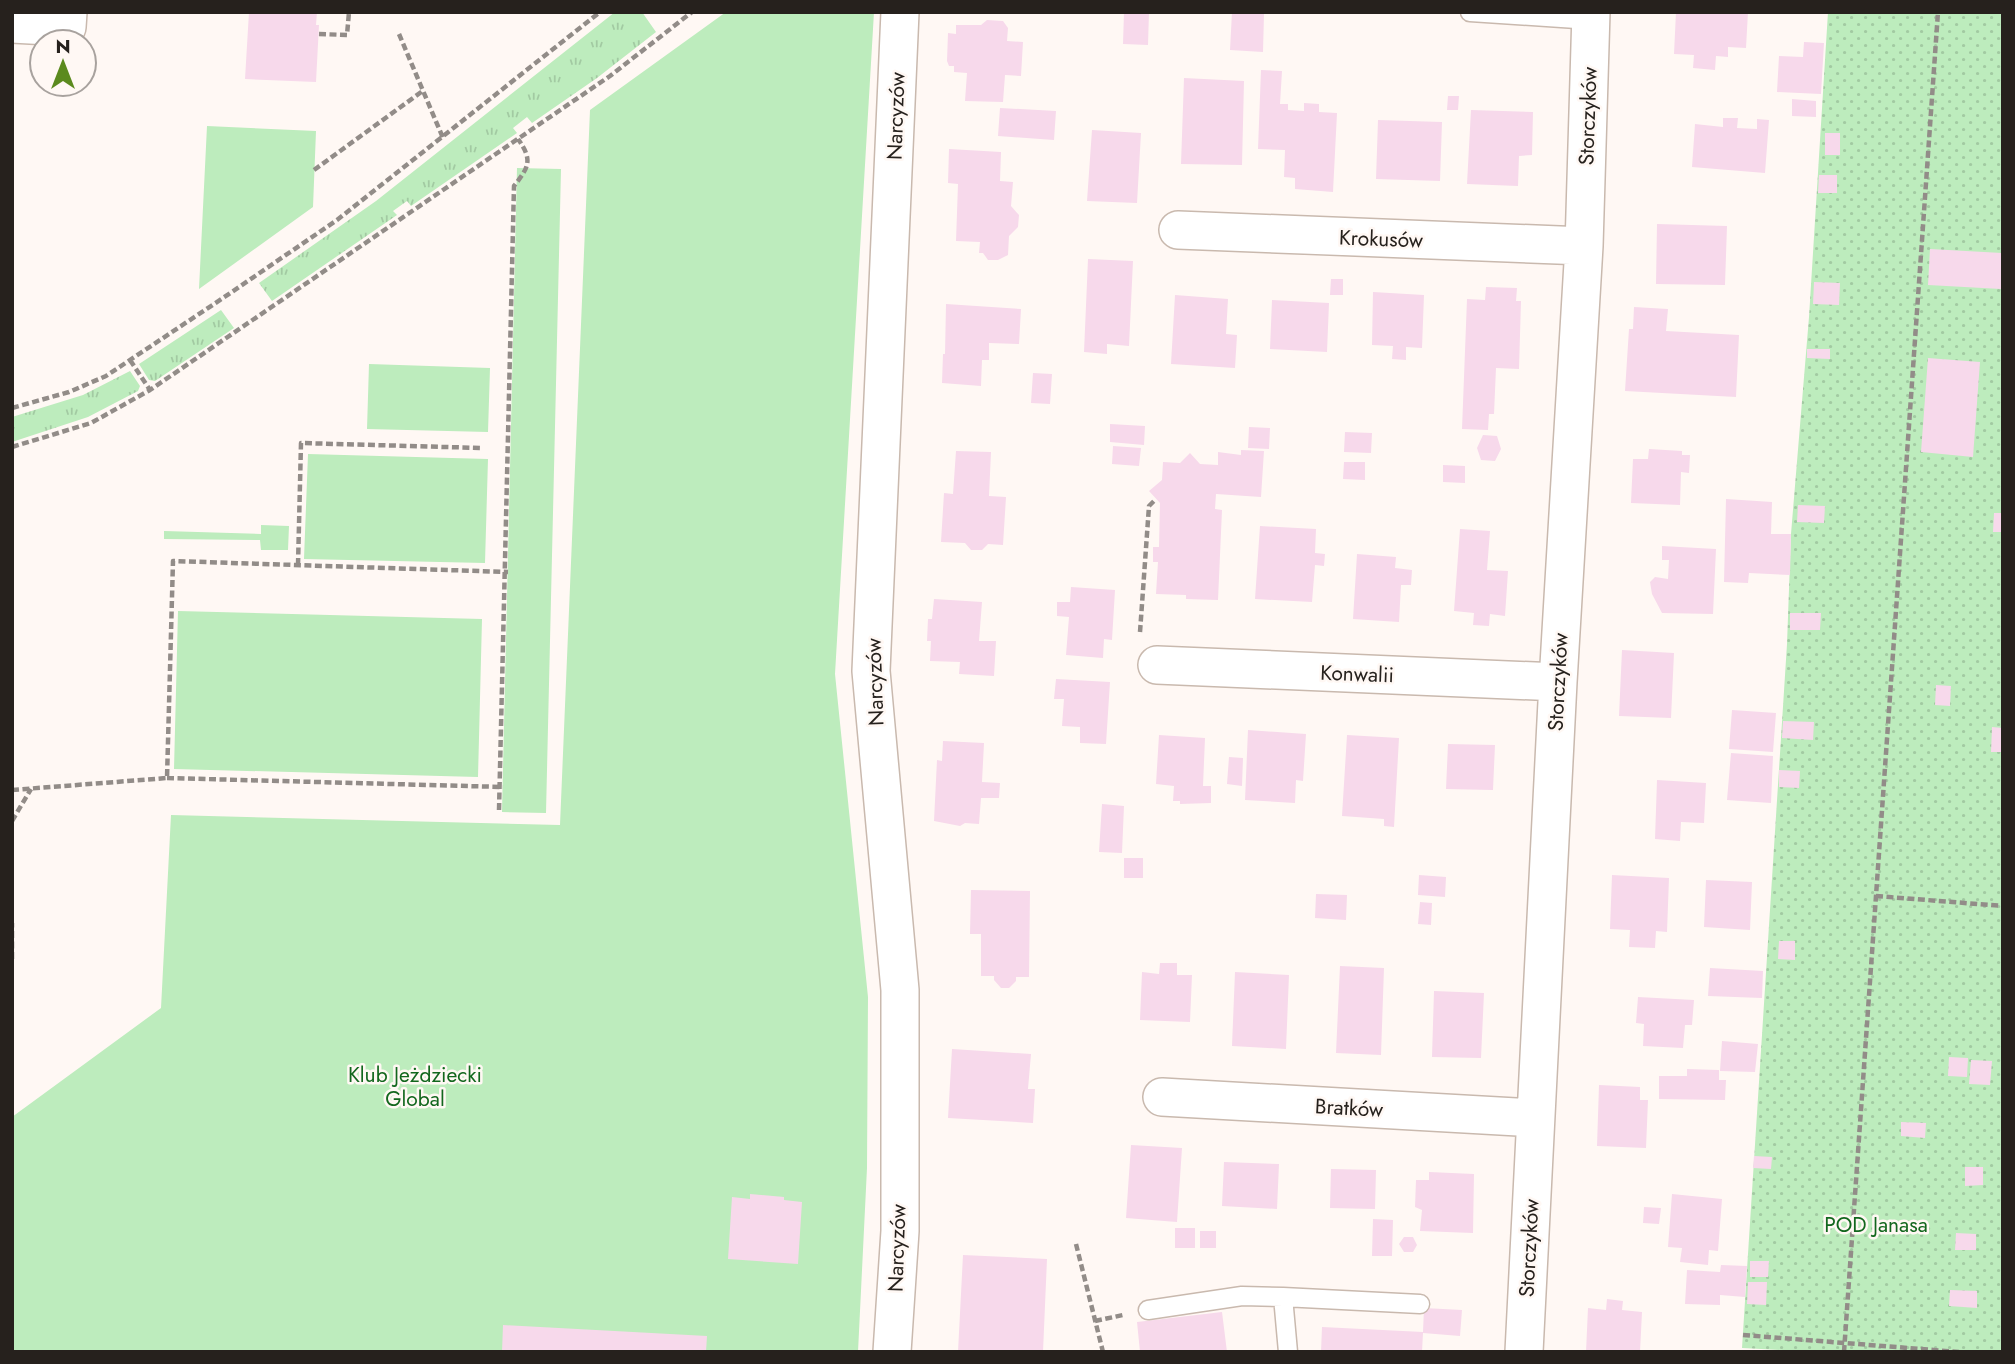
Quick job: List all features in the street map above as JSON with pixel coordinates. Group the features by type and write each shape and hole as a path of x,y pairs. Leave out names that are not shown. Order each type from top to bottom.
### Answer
{"street":[{"path":"12,24 67,27 68,12"},
{"name":"Narcyzów","path":"892,1352 909,1200 900,990 871,671 900,12"},
{"name":"Storczyków","path":"1524,1352 1558,682 1584,246 1591,16"},
{"name":"Krokusów","path":"1178,230 1584,246"},
{"name":"Konwalii","path":"1157,665 1558,682"},
{"name":"Bratków","path":"1162,1097 1535,1118"}],"lane":[{"path":"1470,12 1591,16"},
{"path":"1148,1310 1242,1296 1420,1304"},
{"path":"1283,1297 1288,1352"}],"path":[{"path":"319,34 347,35 349,12"},
{"path":"12,408 69,392 106,376 130,360 337,220 600,12"},
{"path":"12,447 91,423 150,390 610,76 692,12"},
{"path":"1844,1352 1938,12"},
{"path":"399,34 443,138"},
{"path":"314,170 424,90"},
{"path":"499,810 507,572 514,186 527,169 527,152 518,139"},
{"path":"130,360 150,390"},
{"path":"298,565 301,443 482,448"},
{"path":"1140,632 1149,506 1156,499"},
{"path":"167,778 173,561 507,572"},
{"path":"12,790 167,778 501,787"},
{"path":"12,821 32,789"},
{"path":"1876,896 2003,906"},
{"path":"12,923 12,959"},
{"path":"1076,1244 1103,1352"},
{"path":"1743,1335 1959,1352"}],"green space":[{"path":"615,12 642,12 656,32 597,78 532,123 527,117 513,128 517,133 411,206 407,201 393,211 397,215 272,301 259,283 376,201"},
{"name":"Klub Jeżdziecki Global","path":"726,12 874,12 835,674 868,997 867,1168 858,1352 12,1352 12,1117 161,1008 171,815 560,825 590,110"},
{"name":"POD Janasa","path":"1828,12 2003,12 2003,1352 1823,1352 1742,1348 1787,644 1791,534 1809,317"},
{"path":"207,126 316,131 313,207 199,289"},
{"path":"517,168 561,169 546,813 502,812"},
{"path":"221,310 234,328 155,381 149,380 139,364"},
{"path":"369,364 490,368 488,432 367,429"},
{"path":"130,371 140,386 138,391 88,417 12,442 12,417 83,395"},
{"path":"308,454 488,459 485,563 304,559"},
{"path":"261,525 289,526 288,550 261,550 260,540 164,539 164,531 261,534"},
{"path":"178,611 482,619 478,777 174,769"}],"building":[{"path":"249,12 317,12 316,25 319,25 316,82 245,79"},
{"path":"1124,12 1149,12 1148,45 1123,44"},
{"path":"1232,12 1264,14 1263,52 1230,50"},
{"path":"1676,12 1748,12 1746,48 1728,47 1728,57 1716,56 1715,70 1693,68 1694,55 1674,54"},
{"path":"987,20 1003,21 1008,28 1007,41 1023,42 1021,76 1005,75 1003,102 965,101 967,73 954,72 954,66 949,66 948,33 956,34 956,25 981,25"},
{"path":"1804,42 1824,43 1821,94 1777,92 1779,56 1803,57"},
{"path":"1261,70 1282,71 1280,104 1288,104 1288,110 1304,111 1304,103 1319,104 1319,112 1337,113 1333,192 1295,189 1295,178 1284,177 1285,150 1258,149"},
{"path":"1184,78 1244,81 1242,165 1181,164"},
{"path":"1448,96 1459,96 1458,110 1447,110"},
{"path":"1792,99 1816,101 1816,117 1792,116"},
{"path":"1000,108 1056,111 1054,140 998,136"},
{"path":"1471,110 1533,112 1532,155 1519,156 1518,186 1467,184"},
{"path":"1723,118 1738,118 1737,128 1757,129 1757,119 1769,120 1765,173 1692,167 1695,124 1723,127"},
{"path":"1378,120 1442,122 1440,181 1376,179"},
{"path":"1092,130 1141,133 1137,203 1087,201"},
{"path":"1825,133 1840,133 1840,155 1825,155"},
{"path":"949,149 1001,152 1000,181 1013,182 1011,206 1019,215 1018,227 1009,236 1008,255 998,260 988,260 983,253 979,253 980,242 956,241 958,184 948,183"},
{"path":"1819,175 1837,175 1837,193 1818,193"},
{"path":"1657,224 1727,226 1725,285 1656,284"},
{"path":"1930,249 2002,253 2001,289 1928,285"},
{"path":"1088,259 1133,261 1129,346 1107,344 1107,354 1084,352"},
{"path":"1331,279 1343,279 1343,295 1330,295"},
{"path":"1814,282 1840,283 1839,305 1813,304"},
{"path":"1486,287 1517,288 1516,301 1521,301 1519,369 1496,368 1494,414 1489,414 1488,430 1462,429 1467,299 1485,300"},
{"path":"1373,292 1424,295 1422,348 1406,347 1406,360 1392,359 1393,346 1372,345"},
{"path":"1175,295 1228,299 1226,334 1237,335 1235,368 1171,364"},
{"path":"1272,300 1329,303 1327,352 1270,349"},
{"path":"946,304 1021,309 1019,344 989,343 989,360 982,360 981,386 942,383"},
{"path":"1634,307 1668,309 1666,331 1739,335 1736,397 1625,391 1629,329 1633,329"},
{"path":"1807,349 1830,349 1830,359 1807,358"},
{"path":"1928,358 1980,362 1973,457 1921,452"},
{"path":"1033,373 1052,374 1050,404 1031,403"},
{"path":"1110,424 1145,426 1144,445 1110,442"},
{"path":"1249,427 1270,428 1269,449 1248,448"},
{"path":"1345,432 1372,433 1371,453 1344,452"},
{"path":"1483,435 1497,436 1501,449 1495,461 1481,460 1477,448"},
{"path":"1113,446 1141,448 1139,466 1112,464"},
{"path":"1649,449 1682,451 1682,455 1690,455 1689,473 1681,472 1680,505 1631,503 1633,459 1648,459"},
{"path":"1241,450 1264,451 1261,497 1216,494 1215,509 1222,510 1218,600 1156,594 1158,562 1153,562 1153,547 1159,547 1160,503 1149,491 1162,480 1163,462 1180,463 1190,453 1200,464 1218,465 1218,452 1241,455"},
{"path":"956,451 991,452 989,496 1006,497 1003,545 988,544 982,550 971,550 965,543 941,542 944,493 953,494"},
{"path":"1344,462 1365,462 1365,480 1343,479"},
{"path":"1443,465 1465,466 1465,483 1443,482"},
{"path":"1726,499 1772,502 1771,534 1791,534 1790,575 1749,573 1748,583 1724,582"},
{"path":"1798,505 1825,506 1824,523 1797,522"},
{"path":"1994,513 2003,513 2003,532 1993,532"},
{"path":"1260,526 1316,529 1315,553 1325,554 1324,566 1315,565 1312,602 1255,599"},
{"path":"1460,529 1490,531 1487,570 1508,571 1505,616 1490,614 1489,626 1473,625 1474,613 1454,611"},
{"path":"1662,546 1716,549 1713,614 1662,613 1652,594 1650,582 1655,577 1668,579 1669,560 1662,560"},
{"path":"1357,554 1396,557 1395,568 1412,570 1411,585 1401,585 1399,622 1353,619"},
{"path":"1071,587 1115,590 1112,640 1104,639 1103,658 1066,655 1069,617 1057,616 1057,602 1070,602"},
{"path":"934,599 982,602 979,641 996,641 994,676 959,674 960,662 930,661 928,619 932,619"},
{"path":"1790,613 1821,613 1820,630 1790,630"},
{"path":"1622,650 1674,653 1671,718 1619,716"},
{"path":"1056,679 1110,682 1106,744 1080,743 1080,727 1062,726 1064,699 1054,699"},
{"path":"1936,685 1951,686 1950,706 1935,705"},
{"path":"1732,710 1776,713 1773,752 1729,749"},
{"path":"1783,721 1814,722 1813,740 1782,738"},
{"path":"1992,727 2003,728 2003,752 1991,752"},
{"path":"1248,730 1306,734 1303,781 1296,780 1295,803 1245,800"},
{"path":"1159,735 1205,738 1203,786 1211,786 1211,803 1180,804 1180,801 1173,801 1174,786 1156,784"},
{"path":"1347,735 1399,738 1394,827 1384,826 1384,819 1342,816"},
{"path":"943,741 984,743 982,782 1000,783 999,798 981,798 979,824 965,823 960,826 934,821 937,760 942,761"},
{"path":"1448,744 1495,745 1493,790 1446,789"},
{"path":"1731,753 1773,756 1771,803 1727,800"},
{"path":"1229,757 1243,758 1242,786 1227,784"},
{"path":"1779,770 1800,771 1799,788 1779,787"},
{"path":"1657,780 1706,783 1704,823 1681,822 1680,841 1655,839"},
{"path":"1102,804 1124,806 1122,853 1099,852"},
{"path":"1124,858 1143,858 1143,878 1124,878"},
{"path":"1419,875 1446,877 1445,897 1418,895"},
{"path":"1612,875 1669,878 1667,932 1656,931 1655,948 1629,947 1630,930 1610,929"},
{"path":"1706,880 1752,882 1750,930 1704,927"},
{"path":"971,890 1030,891 1029,977 1016,977 1016,981 1009,988 1001,988 994,976 981,976 981,934 970,934"},
{"path":"1316,894 1347,895 1346,920 1315,918"},
{"path":"1420,902 1432,903 1431,925 1418,924"},
{"path":"1779,941 1795,941 1795,960 1778,959"},
{"path":"1160,963 1177,963 1177,975 1192,975 1190,1022 1140,1020 1142,972 1159,974"},
{"path":"1340,966 1384,968 1381,1055 1336,1053"},
{"path":"1710,968 1763,971 1762,998 1708,996"},
{"path":"1235,972 1289,975 1286,1049 1232,1046"},
{"path":"1434,991 1484,993 1481,1058 1432,1057"},
{"path":"1638,997 1694,1000 1692,1025 1685,1025 1683,1048 1643,1046 1644,1024 1636,1023"},
{"path":"1722,1041 1758,1044 1755,1072 1720,1071"},
{"path":"952,1049 1031,1054 1028,1089 1035,1089 1033,1123 948,1118"},
{"path":"1949,1057 1968,1058 1967,1077 1948,1076"},
{"path":"1971,1060 1992,1061 1990,1085 1969,1084"},
{"path":"1687,1069 1719,1070 1719,1080 1726,1080 1725,1100 1659,1099 1659,1076 1687,1076"},
{"path":"1599,1085 1640,1087 1640,1100 1648,1100 1646,1148 1597,1146"},
{"path":"1901,1122 1926,1123 1925,1138 1901,1136"},
{"path":"1131,1145 1182,1148 1177,1222 1126,1218"},
{"path":"1754,1156 1772,1157 1771,1169 1753,1168"},
{"path":"1224,1162 1279,1164 1277,1209 1222,1206"},
{"path":"1965,1167 1983,1167 1983,1185 1965,1186"},
{"path":"1331,1169 1376,1170 1375,1209 1330,1208"},
{"path":"1429,1172 1474,1174 1473,1233 1420,1231 1422,1210 1415,1207 1416,1180 1429,1180"},
{"path":"750,1194 784,1197 784,1200 802,1202 798,1264 728,1259 732,1197 750,1199"},
{"path":"1672,1194 1722,1199 1718,1251 1709,1250 1708,1265 1680,1262 1682,1248 1668,1247"},
{"path":"1644,1207 1661,1208 1659,1224 1643,1223"},
{"path":"1373,1219 1393,1220 1392,1256 1372,1256"},
{"path":"1175,1228 1195,1228 1195,1248 1175,1248"},
{"path":"1200,1231 1216,1231 1216,1248 1200,1248"},
{"path":"1956,1233 1976,1234 1976,1250 1955,1250"},
{"path":"1404,1237 1413,1237 1417,1245 1413,1252 1404,1252 1399,1244"},
{"path":"963,1255 1047,1259 1043,1352 958,1352"},
{"path":"1750,1261 1769,1261 1768,1277 1750,1277"},
{"path":"1721,1265 1747,1266 1745,1297 1720,1295 1720,1305 1685,1304 1687,1270 1720,1272"},
{"path":"1748,1282 1767,1282 1766,1305 1747,1304"},
{"path":"1950,1290 1977,1291 1977,1308 1949,1306"},
{"path":"1607,1299 1623,1301 1622,1310 1642,1312 1640,1352 1586,1352 1588,1308 1606,1310"},
{"path":"1424,1308 1462,1310 1460,1336 1423,1333 1422,1352 1321,1352 1322,1327 1423,1332"},
{"path":"1222,1312 1227,1352 1140,1352 1137,1322"},
{"path":"503,1325 707,1336 706,1352 502,1352"}]}
